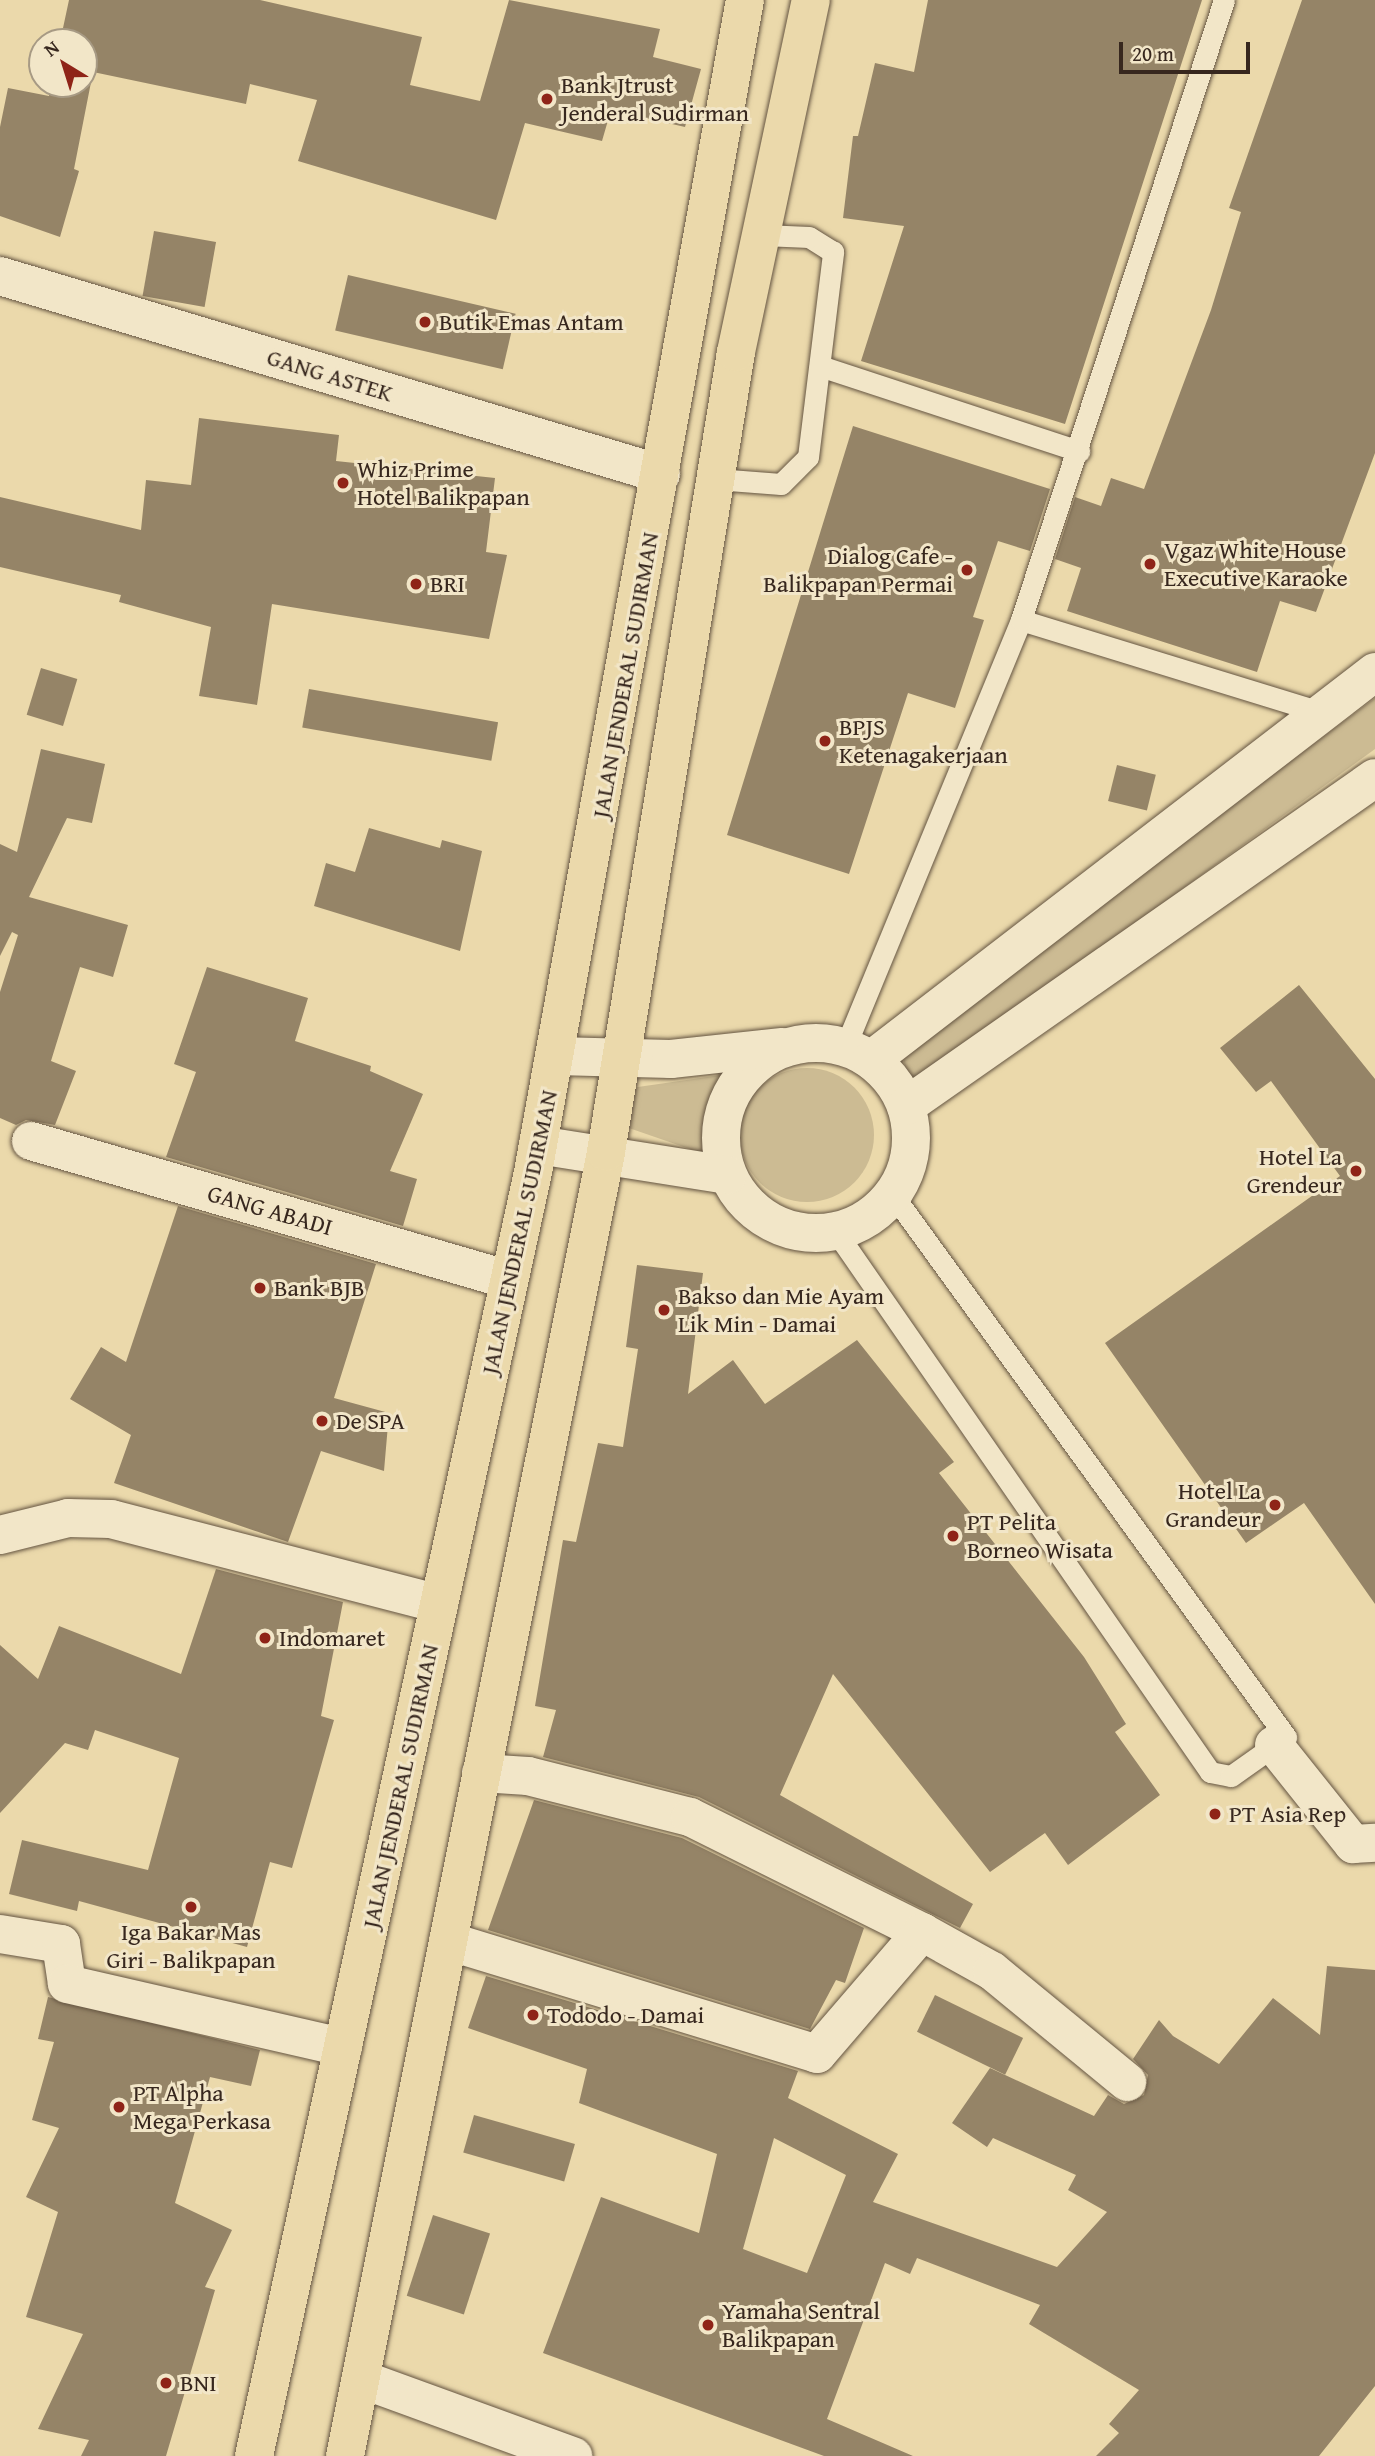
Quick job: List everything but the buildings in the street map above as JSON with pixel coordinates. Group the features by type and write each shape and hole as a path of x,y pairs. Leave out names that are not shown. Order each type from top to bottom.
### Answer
{"highway":[{"name":"JALAN JENDERAL SUDIRMAN","path":"254,2456 556,1056 745,0"},
{"path":"345,2456 606,1152 716,479 811,0"}],"street":[{"name":"GANG ASTEK","path":"0,276 661,474"},
{"path":"858,1054 1375,672"},
{"path":"906,1106 1375,778"},
{"path":"556,1056 623,1058 788,1047 858,1054 906,1106 911,1152 893,1195 868,1219 836,1232 802,1233 771,1223 745,1203 728,1175 721,1144 724,1113 737,1084 759,1062 788,1047"},
{"name":"GANG ABADI","path":"31,1141 509,1280"},
{"path":"538,1145 606,1152 728,1175"},
{"path":"0,1535 50,1520 111,1519 439,1604"},
{"path":"1274,1745 1353,1844 1375,1843"},
{"path":"481,1773 528,1776 690,1817 922,1932 992,1971 1127,2082"},
{"path":"448,1941 817,2054 922,1932"},
{"path":"0,1934 61,1944 67,1984 343,2047"},
{"path":"361,2379 573,2456"}],"lane":[{"path":"858,1054 1021,620 1079,451 1224,0"},
{"path":"716,479 769,485 792,477 808,457 833,251 809,237 763,235"},
{"path":"820,366 1079,451"},
{"path":"1021,620 1320,712"},
{"path":"836,1232 1210,1772 1231,1776 1286,1737 893,1195"}],"shaded area":[{"path":"1375,698 1375,749 932,1071 916,1079 906,1073 902,1051"},
{"path":"807,1068 833,1073 854,1088 869,1109 874,1135 869,1161 854,1182 833,1197 807,1202 781,1197 760,1182 745,1161 740,1135 745,1109 760,1088 781,1073"},
{"path":"728,1074 711,1098 707,1155 626,1127 631,1088"}],"place":[{"name":"Bank Jtrust Jenderal Sudirman","path":"547,99"},
{"name":"Butik Emas Antam","path":"425,322"},
{"name":"Whiz Prime Hotel Balikpapan","path":"343,483"},
{"name":"Vgaz White House Executive Karaoke","path":"1150,564"},
{"name":"Dialog Cafe - Balikpapan Permai","path":"967,570"},
{"name":"BRI","path":"416,584"},
{"name":"BPJS Ketenagakerjaan","path":"825,741"},
{"name":"Hotel La Grendeur","path":"1356,1171"},
{"name":"Bank BJB","path":"260,1288"},
{"name":"Bakso dan Mie Ayam Lik Min - Damai","path":"664,1310"},
{"name":"De SPA","path":"322,1421"},
{"name":"Hotel La Grandeur","path":"1275,1505"},
{"name":"PT Pelita Borneo Wisata","path":"953,1536"},
{"name":"Indomaret","path":"265,1638"},
{"name":"PT Asia Rep","path":"1215,1814"},
{"name":"Iga Bakar Mas Giri - Balikpapan","path":"191,1907"},
{"name":"Tododo - Damai","path":"533,2015"},
{"name":"PT Alpha Mega Perkasa","path":"119,2107"},
{"name":"Yamaha Sentral Balikpapan","path":"708,2325"},
{"name":"BNI","path":"166,2383"}]}
